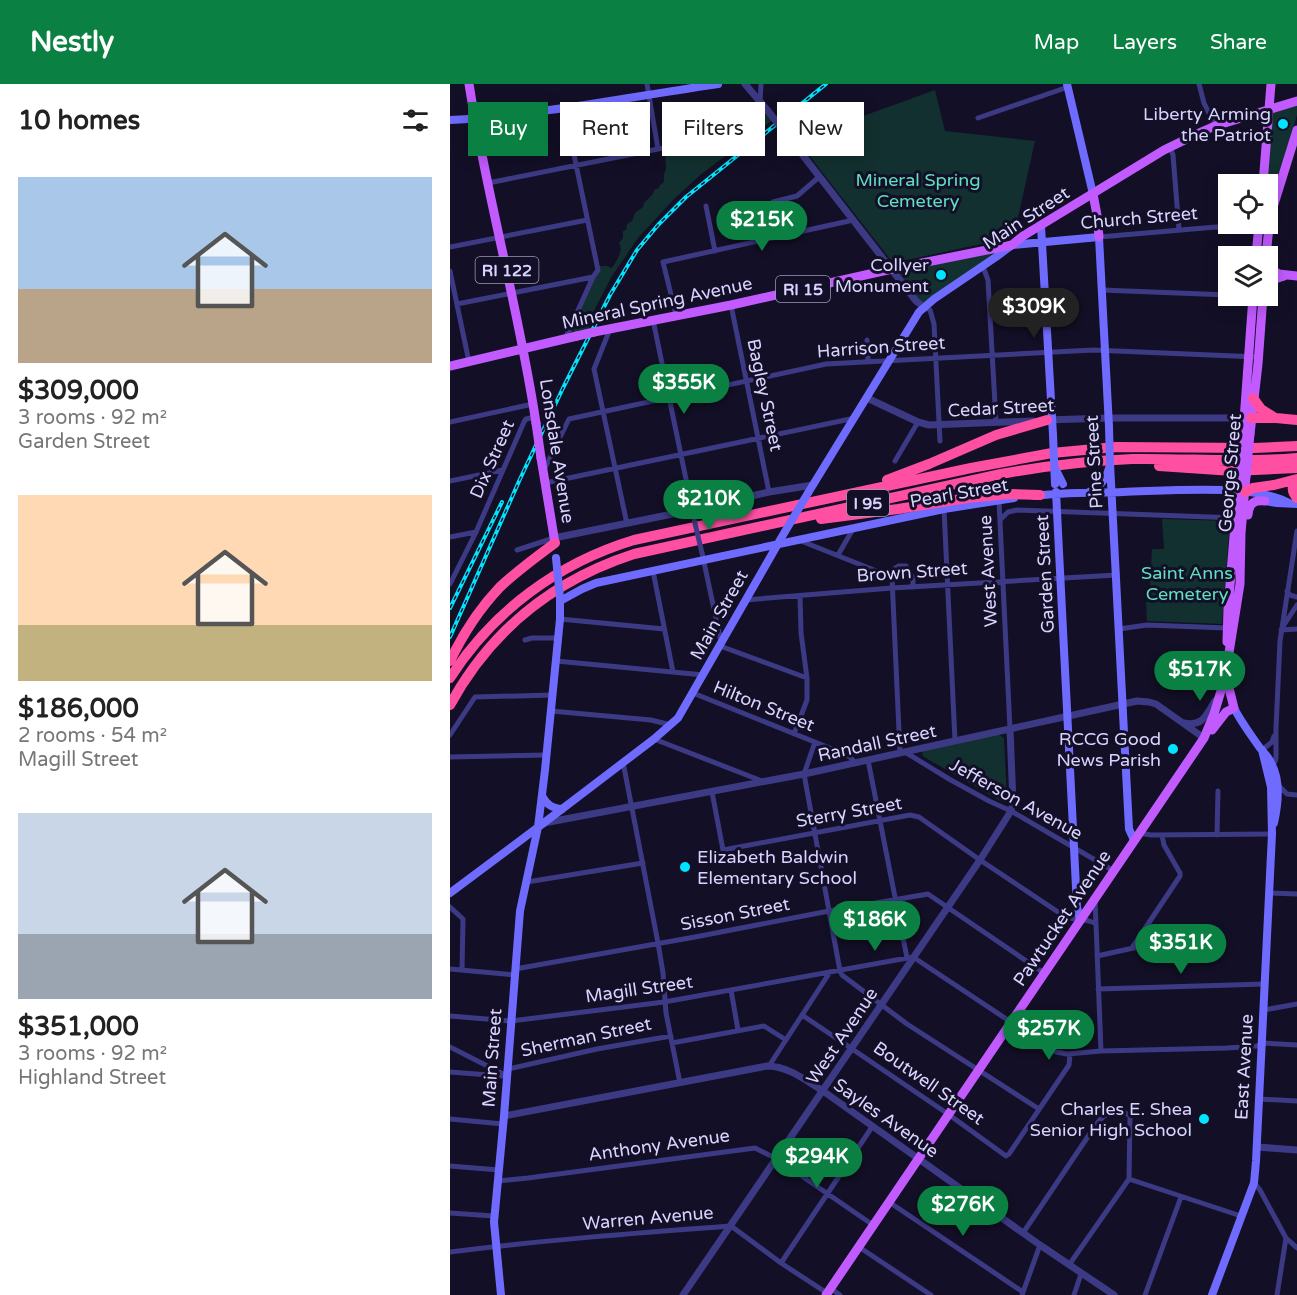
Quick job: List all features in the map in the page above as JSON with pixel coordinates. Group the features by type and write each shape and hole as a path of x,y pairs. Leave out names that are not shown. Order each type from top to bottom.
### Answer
{"highway":[{"path":"1253,398 1261,409 1275,418"},
{"path":"1247,418 1297,420"},
{"path":"848,494 996,435 1049,420"},
{"name":"I 95","path":"450,678 479,639 505,612 542,584 590,556 643,537 1016,459 1070,450 1126,447 1297,446"},
{"name":"I 95","path":"450,705 473,669 502,634 537,603 567,583 600,566 634,554 1022,470 1133,459 1233,461 1297,458"},
{"path":"1133,459 1154,466 1224,470 1297,468"},
{"path":"1241,492 1297,480"},
{"path":"1294,502 1292,489 1297,480"},
{"path":"743,530 979,496 1040,495"},
{"path":"450,661 468,628 493,595 554,541"}],"main road":[{"name":"Lonsdale Avenue","path":"469,84 472,102"},
{"path":"597,102 718,84"},
{"path":"1264,174 1271,84"},
{"name":"Pine Street","path":"1067,86 1097,215 1110,463 1108,480 1112,493 1117,575 1129,829 1137,837"},
{"name":"Main Street","path":"501,1295 495,1246 495,1216 520,911 534,844 541,825 654,739 681,713 808,493 924,307 1041,226 1170,147 1215,126 1297,101"},
{"path":"450,120 468,119"},
{"path":"1278,191 1297,130"},
{"name":"Lonsdale Avenue","path":"482,156 524,349 554,541 560,600 541,825"},
{"path":"1041,226 1048,352 1049,420"},
{"name":"Church Street","path":"1012,245 1099,237"},
{"name":"Mineral Spring Avenue","path":"450,366 594,332 1012,245"},
{"name":"George Street","path":"1256,306 1243,476 1227,628 1227,671 1234,708 1262,750 1269,765"},
{"name":"George Street","path":"1247,418 1253,398 1253,357"},
{"name":"Garden Street","path":"1049,420 1059,484 1056,494 1066,716 1077,907 1080,920"},
{"path":"1059,484 1084,494 1108,480"},
{"name":"Pearl Street","path":"560,600 596,584 653,571 702,556 799,540 944,509 1056,494 1208,490 1241,492"},
{"path":"1241,492 1265,501 1294,502"},
{"path":"1241,492 1258,493 1294,502"},
{"path":"1241,571 1249,507 1255,501 1265,501"},
{"name":"George Street","path":"1228,653 1241,571 1239,518"},
{"name":"Pawtucket Avenue","path":"1204,738 1227,671"},
{"name":"Pawtucket Avenue","path":"828,1292 1204,738 1226,712 1234,708"},
{"name":"East Avenue","path":"1212,1295 1254,1183 1263,1044 1274,782 1269,765"},
{"path":"542,795 552,808 562,809"},
{"path":"450,893 541,825"},
{"path":"518,843 534,844"}],"street":[{"path":"647,84 658,149"},
{"path":"745,84 760,102"},
{"path":"760,102 761,84"},
{"path":"1199,84 1204,103 1215,126"},
{"path":"978,118 1067,86"},
{"path":"765,108 916,301 930,310 934,320 940,441"},
{"path":"1170,147 1173,155 1179,230"},
{"path":"488,183 662,148"},
{"path":"565,339 592,277 598,270 575,156"},
{"path":"773,202 797,196 819,177"},
{"path":"706,206 715,251"},
{"path":"676,315 663,262 853,219"},
{"path":"450,247 587,220"},
{"name":"Church Street","path":"1099,237 1218,227"},
{"path":"983,267 988,280 996,422"},
{"path":"450,271 469,362"},
{"path":"457,304 592,277"},
{"path":"1102,290 1218,295"},
{"name":"Bagley Street","path":"731,305 769,492"},
{"path":"653,320 721,645 807,678"},
{"path":"610,329 594,369 627,524"},
{"path":"867,340 868,361"},
{"name":"Harrison Street","path":"543,472 569,419 826,364 1105,350 1253,357"},
{"name":"Cedar Street","path":"867,398 918,422 939,426 1108,418 1247,418"},
{"path":"450,422 533,404"},
{"path":"545,483 855,418"},
{"name":"Dix Street","path":"450,584 476,532 524,422 526,419 536,420"},
{"path":"895,461 918,422"},
{"path":"450,481 503,470"},
{"path":"517,550 627,524 693,512 769,492 813,485"},
{"name":"West Avenue","path":"683,1295 881,1005 910,957 980,860 1011,811 1013,803 999,501"},
{"path":"944,509 955,741"},
{"path":"1000,520 1011,511 1239,518"},
{"path":"837,555 853,529"},
{"name":"East Avenue","path":"1269,765 1275,762 1276,758 1281,630 1297,531"},
{"path":"450,537 476,532"},
{"path":"799,540 891,577"},
{"path":"903,753 891,577 894,569 906,566 913,578 913,587"},
{"path":"653,571 673,672"},
{"name":"Brown Street","path":"745,600 892,588 1117,575"},
{"path":"1287,591 1292,597 1297,597"},
{"path":"794,734 807,700 800,596"},
{"path":"1281,630 1297,604"},
{"path":"560,619 664,629"},
{"path":"1119,629 1147,625 1227,628"},
{"path":"1281,630 1297,628"},
{"path":"718,629 727,633"},
{"path":"525,640 558,638"},
{"path":"556,661 704,675"},
{"path":"1180,722 1193,724 1200,722 1221,691"},
{"name":"Hilton Street","path":"693,693 847,755 855,763"},
{"path":"450,735 475,697 553,694"},
{"name":"Randall Street","path":"541,825 804,774 1141,701 1152,703 1204,738"},
{"path":"551,711 651,720 671,724"},
{"name":"East Avenue","path":"1262,750 1272,742 1276,728"},
{"path":"654,739 764,782"},
{"path":"814,742 804,774 842,975 908,1024 1039,1109 1069,1065 1070,1053"},
{"name":"Jefferson Avenue","path":"903,753 1011,811 1114,871"},
{"path":"450,757 547,755"},
{"path":"867,760 910,957"},
{"path":"623,762 658,943 666,1013 680,1083"},
{"path":"1274,782 1284,792 1292,796 1297,795"},
{"path":"1217,835 1218,791"},
{"name":"Sterry Street","path":"712,792 723,850 910,815 919,817 1067,918 1091,921 1096,924"},
{"path":"1137,837 1272,834"},
{"path":"1132,948 1180,876 1164,845 1162,835"},
{"path":"526,882 643,863"},
{"path":"1268,893 1297,894"},
{"name":"Sisson Street","path":"450,969 515,972 658,943 928,894 1044,973"},
{"path":"1094,899 1101,1051"},
{"path":"450,907 464,919 462,970"},
{"path":"1097,956 1206,932"},
{"path":"840,970 910,957 1056,1052 1227,1048 1263,1044 1297,1045"},
{"name":"Magill Street","path":"450,1016 511,1021 666,1002 840,970"},
{"path":"769,1066 830,972"},
{"path":"1098,989 1265,984"},
{"path":"731,990 738,1030"},
{"path":"1264,1010 1297,1004"},
{"name":"Boutwell Street","path":"802,1015 1006,1156 1039,1109"},
{"name":"Sherman Street","path":"672,1043 764,1026 786,1040"},
{"name":"Sherman Street","path":"450,1047 507,1072 597,1049 671,1036"},
{"name":"Sayles Avenue","path":"504,1120 680,1083 777,1066 790,1071 823,1091 1114,1295"},
{"path":"450,1072 507,1072"},
{"path":"1259,1099 1297,1101"},
{"path":"1023,1233 1101,1117 1119,1111 1131,1116 1129,1179 1070,1265"},
{"path":"450,1119 504,1120"},
{"path":"782,1263 872,1127"},
{"path":"1257,1147 1297,1150"},
{"name":"Anthony Avenue","path":"498,1181 755,1148 777,1159 873,1225"},
{"path":"450,1166 499,1170"},
{"path":"1129,1179 1241,1216"},
{"path":"1254,1183 1286,1238 1297,1248"},
{"path":"1145,1295 1181,1197"},
{"path":"889,1202 1023,1293 1040,1245"},
{"path":"450,1213 495,1216"},
{"name":"Warren Avenue","path":"450,1252 495,1246 731,1226 782,1263 828,1292 840,1295"},
{"path":"1277,1295 1286,1238"},
{"path":"859,1246 931,1295"},
{"path":"1074,1295 1082,1274"}],"green space":[{"name":"Mineral Spring Cemetery","path":"935,90 945,131 1035,141 1017,222 1017,233 1009,238 893,263 809,156 864,156 864,116"},
{"path":"1297,105 1297,115 1278,180 1278,174 1268,174 1273,113"},
{"path":"765,110 766,110 774,119 765,126"},
{"path":"665,156 725,156 673,200 638,238 612,276 588,322 591,333 566,337 598,266 613,267 620,252 619,243 623,238 623,231 654,190 663,183"},
{"path":"1006,245 926,307 893,272"},
{"name":"Saint Anns Cemetery","path":"1162,519 1230,521 1222,624 1147,621 1146,602 1149,602 1152,549 1164,549"},
{"path":"998,734 1004,738 1007,800 1004,803 922,754 923,751"}],"railway":[{"path":"450,637 563,388 610,295 637,250 686,197 826,84"},
{"path":"450,608 502,502"}],"place":[{"name":"Liberty Arming the Patriot","path":"1283,124"},
{"name":"Collyer Monument","path":"941,275"},
{"name":"RCCG Good News Parish","path":"1173,749"},
{"name":"Elizabeth Baldwin Elementary School","path":"685,867"},
{"name":"Charles E. Shea Senior High School","path":"1204,1119"}]}
